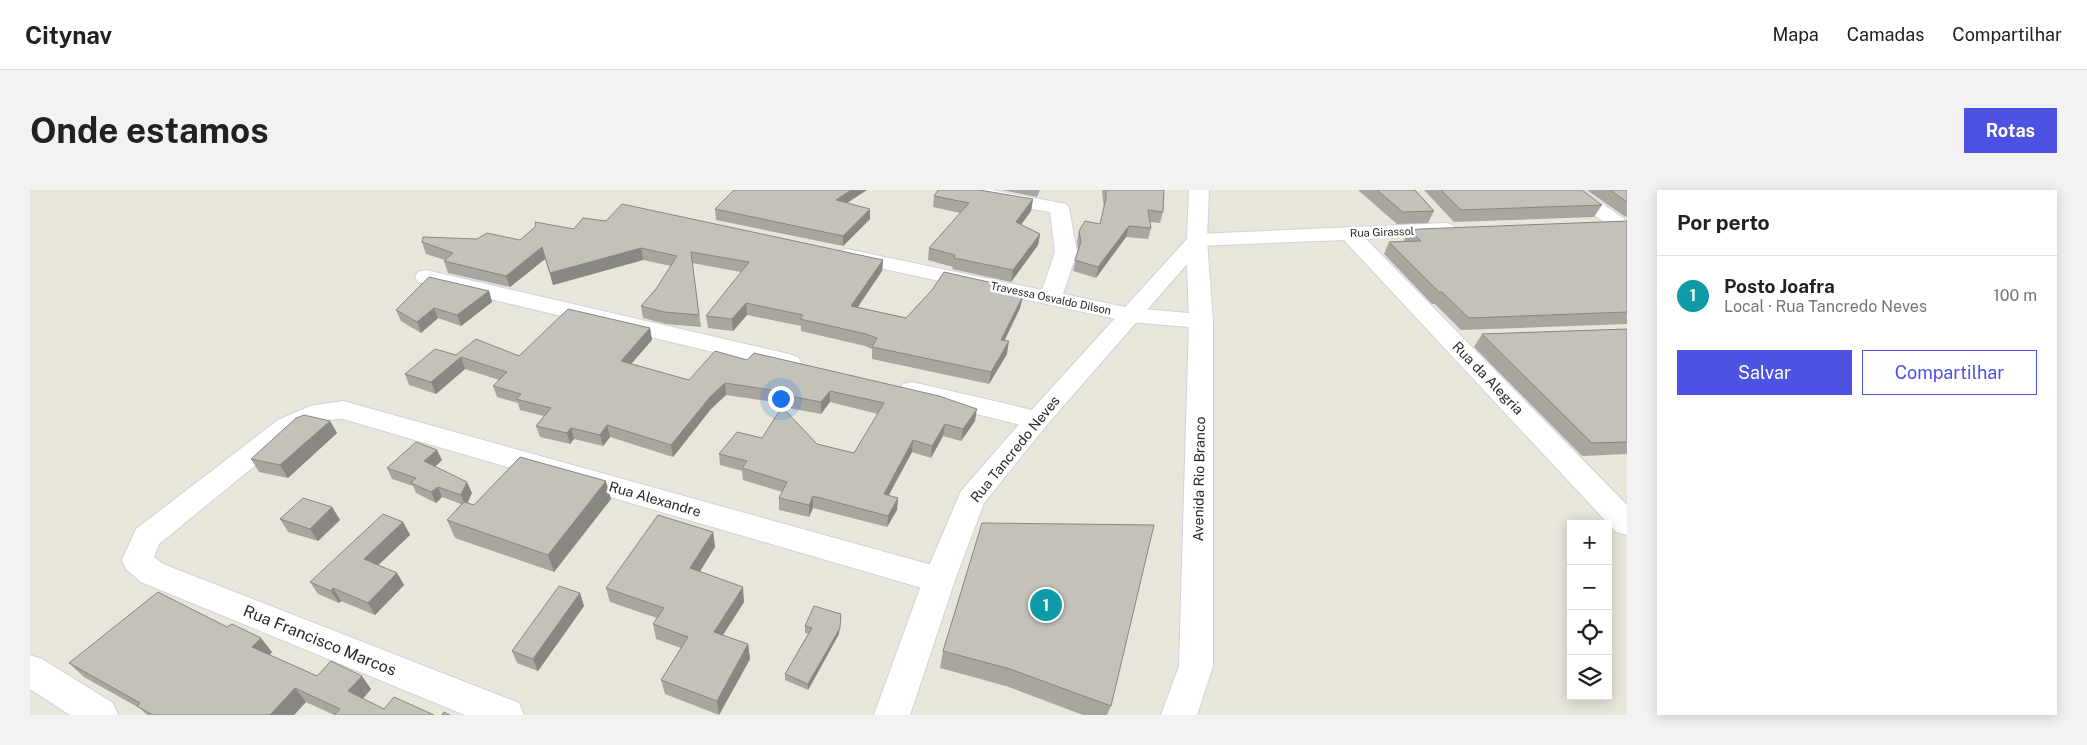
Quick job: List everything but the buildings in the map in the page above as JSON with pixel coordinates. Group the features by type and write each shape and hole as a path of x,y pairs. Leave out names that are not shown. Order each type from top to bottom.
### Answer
{"street":[{"path":"960,190 1059,208 1066,252 1051,297"},
{"name":"Avenida Rio Branco","path":"1179,715 1196,666 1201,321 1197,240 1199,190"},
{"path":"1572,190 1624,224"},
{"name":"Rua Girassol","path":"1197,240 1456,229 1428,210"},
{"path":"1591,225 1624,224"},
{"name":"Rua da Alegria","path":"1349,233 1627,524"},
{"name":"Rua Tancredo Neves","path":"892,715 939,580 971,499 1037,420 1197,240"},
{"name":"Travessa Osvaldo Dilson","path":"826,251 1130,315"},
{"path":"426,277 814,368"},
{"path":"1130,315 1201,321"},
{"path":"1451,339 1480,338"},
{"path":"891,386 1037,420"},
{"name":"Rua Francisco Marcos","path":"344,410 319,412 287,426 147,536 137,560 152,573 506,715"},
{"name":"Rua Alexandre","path":"344,410 939,580"},
{"path":"1598,492 1627,490"},
{"path":"30,670 100,715"}],"place":[{"name":"Posto Joafra","path":"1046,605"}]}
